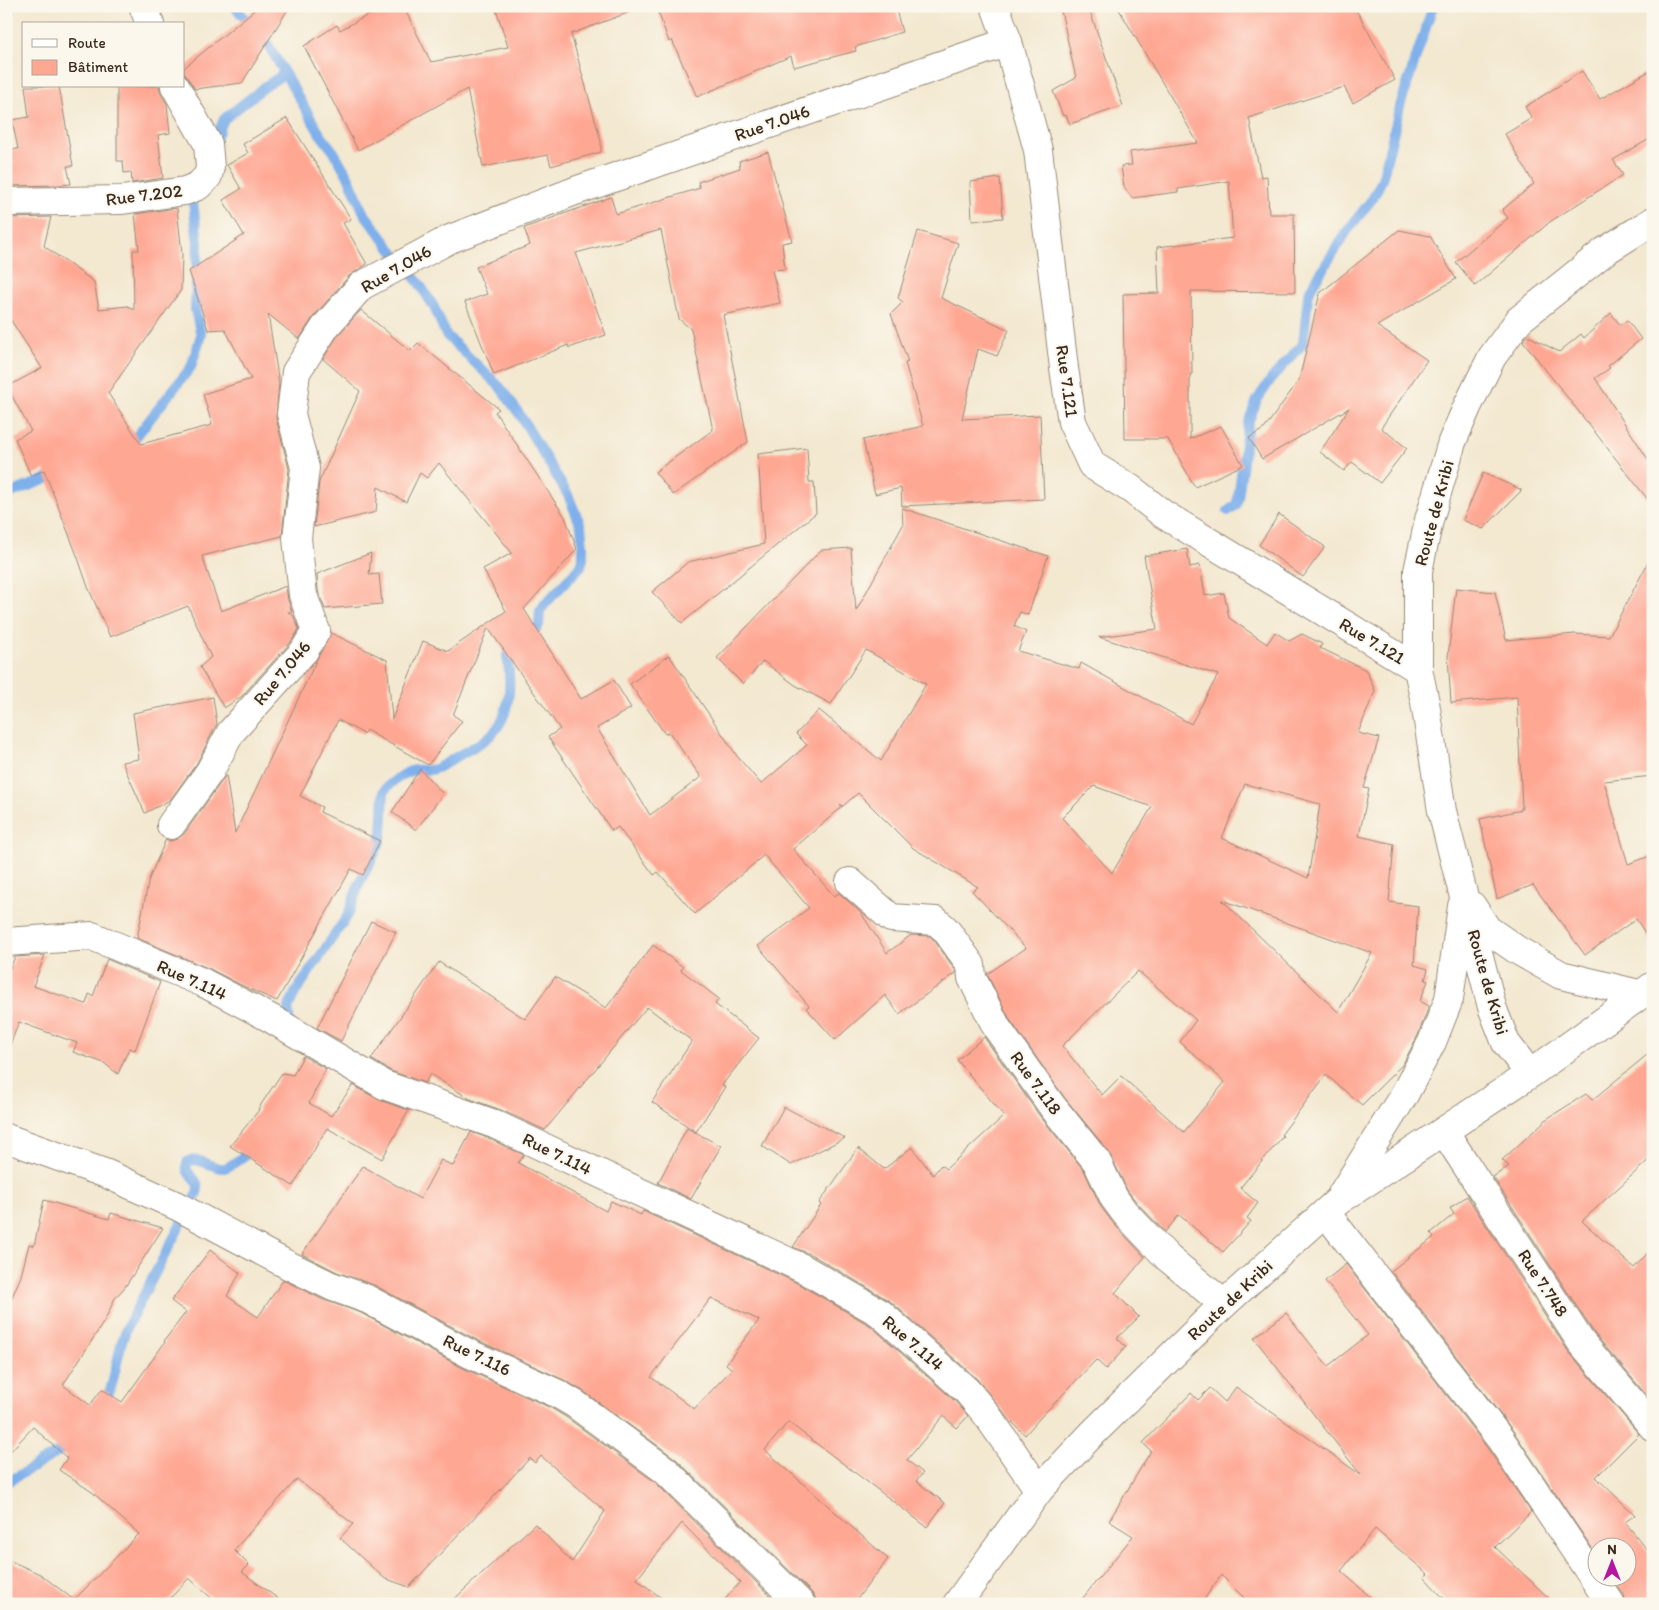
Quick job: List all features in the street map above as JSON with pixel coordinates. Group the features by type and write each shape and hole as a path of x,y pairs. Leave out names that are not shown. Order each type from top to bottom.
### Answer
{"street":[{"name":"Rue 7.121","path":"995,6 1008,42 1038,150 1072,422 1092,465 1131,489 1163,514 1418,669"},
{"name":"Rue 7.046","path":"171,825 210,771 230,732 304,651 316,631 303,595 297,538 306,468 291,414 296,372 326,326 361,286 450,239 566,194 1008,42"},
{"name":"Rue 7.202","path":"6,202 122,200 184,191 198,186 208,176 210,167 208,144 176,88"},
{"name":"Route de Kribi","path":"957,1604 1039,1490 1151,1374 1224,1304 1332,1207 1530,1074 1506,1043 1492,1007 1442,811 1418,669 1418,571 1429,520 1452,442 1492,358 1519,320 1605,251 1653,221"},
{"name":"Rue 7.118","path":"850,882 891,918 936,921 946,930 971,965 972,978 997,1028 1052,1106 1097,1162 1114,1198 1125,1213 1168,1258 1224,1304"},
{"path":"1464,892 1487,929 1517,950 1561,975 1646,990"},
{"path":"1464,892 1449,999 1432,1042 1404,1095 1332,1207 1501,1440 1611,1604"},
{"name":"Rue 7.114","path":"6,942 92,936 204,983 270,1018 384,1085 494,1124 804,1269 880,1313 968,1391 1039,1490"},
{"path":"1530,1074 1646,990"},
{"name":"Rue 7.748","path":"1444,1132 1581,1342 1653,1428"},
{"name":"Rue 7.116","path":"6,1138 107,1174 177,1206 286,1264 331,1286 367,1299 468,1353 558,1394 575,1404 671,1475 801,1604"}],"building":[{"path":"259,6 290,6 242,83 195,89 185,74 185,67"},
{"path":"385,6 403,6 431,62 508,47 495,6 638,6 638,9 571,34 601,141 601,152 551,166 548,155 483,167 467,89 358,150 304,46 337,25 340,30"},
{"path":"656,6 895,6 902,32 855,47 856,51 794,67 791,56 697,97 672,40 669,42"},
{"path":"1060,6 1088,6 1123,106 1070,124 1066,115 1063,116 1053,91 1076,78"},
{"path":"1117,6 1354,6 1395,80 1353,103 1344,87 1249,118 1261,177 1267,176 1269,214 1294,214 1295,292 1191,291 1192,374 1190,374 1190,439 1221,426 1243,465 1195,487 1168,439 1125,439 1123,294 1159,293 1157,247 1233,238 1229,181 1178,189 1178,192 1132,198 1124,187 1121,166 1132,165 1130,152 1198,143"},
{"path":"1653,69 1653,137 1613,160 1623,175 1551,221 1475,286 1456,262 1508,218 1502,210 1534,184 1505,134 1532,118 1525,107 1582,71 1600,99"},
{"path":"25,88 59,88 73,166 67,166 71,184 6,186 6,150 18,149 12,120 29,117"},
{"path":"117,88 160,88 167,104 170,133 158,135 163,178 132,183 131,172 124,173 123,161 117,161"},
{"path":"287,118 351,219 343,223 367,264 349,276 314,316 299,339 268,314 279,383 276,418 289,469 282,536 202,556 221,611 286,586 292,612 288,612 293,615 299,629 291,642 241,697 224,708 200,667 211,657 188,606 110,637 88,587 44,470 31,476 15,439 31,431 7,387 42,368 6,313 6,218 51,217 44,246 94,282 99,309 128,306 134,310 133,250 139,250 135,214 177,208 182,254 181,290 108,393 141,444 212,425 203,394 251,379 225,329 208,330 189,271 244,235 223,200 241,189 227,165 248,153 243,144"},
{"path":"768,152 792,241 782,243 785,269 772,270 780,303 723,315 748,442 673,495 655,472 713,430 691,329 679,319 661,230 576,253 606,335 569,348 568,345 494,375 465,302 487,294 476,267 530,245 524,228 611,197 616,214 700,188 698,182 740,168 739,161"},
{"path":"1000,178 1003,218 972,220 970,182"},
{"path":"1399,230 1430,236 1456,279 1377,326 1427,360 1381,428 1407,448 1380,483 1352,462 1344,471 1320,452 1349,408 1262,459 1249,438 1265,428 1299,380 1320,293"},
{"path":"918,231 958,243 941,298 1009,330 997,356 978,349 962,419 1040,415 1044,499 902,506 901,488 875,494 863,440 923,426 905,363 908,362 891,314 903,302 898,298"},
{"path":"361,310 410,351 418,343 499,409 495,412 565,517 577,549 524,609 581,699 614,680 631,708 597,728 650,815 701,777 669,732 665,734 630,684 669,655 737,756 761,784 807,745 796,734 819,710 881,761 926,684 866,650 831,704 795,685 763,661 743,684 717,658 821,550 851,548 856,611 903,525 902,508 1048,556 1028,615 1020,612 1014,626 1026,632 1018,651 1079,669 1081,663 1191,724 1218,675 1099,637 1157,629 1144,556 1187,549 1190,567 1200,565 1205,596 1224,593 1229,618 1267,644 1275,632 1289,641 1302,634 1322,644 1320,648 1366,670 1375,691 1358,733 1379,738 1364,788 1369,789 1359,836 1394,844 1389,902 1418,906 1414,965 1428,969 1425,980 1428,981 1420,1001 1429,1006 1418,1035 1403,1064 1362,1105 1326,1075 1281,1135 1283,1136 1240,1188 1258,1203 1247,1218 1251,1221 1223,1252 1179,1215 1165,1232 1127,1190 1109,1152 1064,1097 1010,1020 987,974 1026,948 972,891 978,887 913,848 858,793 843,806 840,804 842,807 793,849 834,896 839,893 861,913 887,953 911,935 930,936 956,971 956,973 899,1014 885,995 835,1040 806,1008 809,1006 758,946 809,908 764,855 695,914 658,872 654,875 618,827 612,831 548,737 560,729 488,628 453,715 462,721 428,765 366,730 364,734 338,720 300,796 322,807 320,812 380,841 363,875 351,869 277,1001 210,969 137,938 149,879 166,839 170,841 184,834 226,775 235,833 331,633 387,660 392,719 423,641 448,651 506,611 483,569 512,553 439,463 427,478 420,473 406,502 378,487 376,512 314,527 319,482 360,391 323,359 338,335","holes":["1245,784 1320,804 1308,878 1222,838","1094,786 1152,807 1112,873 1062,818","1222,900 1372,953 1338,1012","1138,971 1196,1020 1180,1042 1225,1082 1184,1132 1121,1076 1102,1095 1062,1046"]},
{"path":"1611,313 1620,325 1627,320 1641,339 1608,366 1610,368 1595,378 1653,467 1653,506 1523,341 1527,335 1559,352 1581,334 1584,338"},
{"path":"807,448 809,482 814,482 816,513 682,623 652,592 688,562 764,544 758,454"},
{"path":"1483,473 1522,490 1483,529 1463,520"},
{"path":"1279,514 1325,547 1303,577 1259,545"},
{"path":"371,553 369,575 379,574 382,604 325,609 318,591 317,574"},
{"path":"1653,553 1653,776 1604,781 1628,864 1653,855 1653,945 1636,919 1585,955 1533,885 1497,899 1480,819 1521,810 1522,808 1517,697 1451,703 1448,656 1456,588 1495,592 1506,640 1575,634 1609,636"},
{"path":"213,697 217,724 197,763 170,800 145,813 122,762 139,759 133,713"},
{"path":"420,769 443,794 416,830 392,812"},
{"path":"371,921 396,932 341,1041 317,1028"},
{"path":"653,945 683,967 681,970 719,999 715,1004 759,1038 722,1085 725,1087 696,1132 652,1102 692,1041 647,1007 545,1130 501,1110 470,1099 430,1074 425,1083 391,1071 371,1059 439,962 525,1019 555,977 606,1008"},
{"path":"45,955 33,986 86,1004 89,994 93,996 107,959 160,982 135,1050 129,1048 118,1074 104,1063 73,1052 77,1043 19,1022 8,1050 6,1050 6,977 15,957"},
{"path":"984,1037 1039,1115 1084,1170 1101,1207 1145,1257 1115,1293 1139,1317 1117,1338 1126,1347 1106,1369 1096,1360 1025,1435 1010,1420 977,1379 890,1301 812,1255 793,1247 821,1205 819,1203 858,1148 884,1169 912,1147 933,1175 941,1165 946,1169 1004,1116 957,1060"},
{"path":"1653,1050 1653,1156 1582,1221 1634,1268 1653,1247 1653,1403 1594,1333 1493,1177 1509,1166 1502,1160 1548,1118 1586,1094 1592,1100"},
{"path":"303,1056 326,1069 309,1103 331,1116 353,1085 379,1100 409,1110 382,1159 327,1128 293,1186 230,1146 259,1110 282,1073 293,1075"},
{"path":"784,1107 845,1138 791,1165 762,1146"},
{"path":"687,1128 721,1146 691,1199 658,1183"},
{"path":"471,1132 488,1138 524,1155 518,1163 606,1211 611,1201 641,1215 643,1211 797,1283 871,1326 956,1402 968,1416 957,1428 943,1416 907,1460 923,1473 916,1481 945,1503 927,1527 788,1422 765,1450 888,1559 853,1604 816,1604 816,1599 812,1593 676,1459 583,1391 564,1380 475,1339 374,1285 337,1272 302,1254 363,1166 420,1199 441,1160 453,1166","holes":["711,1298 759,1320 726,1364 732,1369 694,1409 651,1377"]},
{"path":"1467,1196 1568,1351 1639,1434 1596,1477 1635,1515 1625,1522 1653,1557 1653,1604 1626,1604 1624,1595 1619,1588 1636,1588 1636,1538 1586,1539 1513,1431 1391,1271 1434,1237 1431,1233 1454,1214 1450,1208"},
{"path":"44,1200 109,1219 111,1213 163,1228 125,1287 115,1298 105,1320 63,1385 90,1405 102,1389 122,1402 186,1312 171,1301 210,1250 240,1273 227,1296 258,1317 283,1280 324,1300 361,1313 461,1367 551,1408 566,1417 655,1482 778,1604 721,1604 740,1582 682,1523 637,1579 669,1604 449,1604 535,1524 572,1562 605,1511 541,1456 535,1463 530,1458 409,1587 384,1578 340,1538 353,1524 297,1479 234,1550 249,1565 242,1572 285,1604 218,1604 189,1578 165,1604 6,1604 6,1559 40,1574 74,1600 139,1534 92,1492 59,1470 67,1458 33,1427 6,1456 6,1311 21,1276 29,1244 34,1246"},
{"path":"1346,1264 1488,1449 1531,1512 1495,1547 1555,1604 1449,1604 1424,1577 1428,1574 1375,1529 1341,1571 1378,1604 1250,1604 1221,1575 1201,1604 1078,1604 1133,1536 1109,1521 1151,1451 1143,1443 1191,1393 1198,1400 1210,1388 1225,1402 1236,1387 1361,1475 1254,1338 1286,1313 1328,1366 1368,1335 1325,1281"}],"waterway":[{"path":"234,6 267,43 320,134 334,152 349,178 364,213 397,257"},
{"path":"1228,511 1236,505 1238,498 1248,423 1257,400 1272,378 1303,344 1308,296 1311,288 1347,231 1373,198 1382,180 1400,106 1433,6"},
{"path":"213,145 224,119 284,74"},
{"path":"128,447 191,367 201,335 195,310 198,243 192,194"},
{"path":"290,1026 288,1008 295,993 348,915 359,884 379,845 382,834 384,792 402,775 415,770 437,768 481,743 493,733 504,716 509,696 507,655 511,649 536,630 539,625 540,611 581,566 583,559 581,526 568,495 520,415 500,387 446,335 434,307 419,283 406,268"},
{"path":"6,495 59,474"},
{"path":"188,1210 198,1189 197,1183 188,1172 188,1161 193,1160 224,1168 232,1165 245,1155"},
{"path":"104,1406 128,1325 183,1220"},
{"path":"6,1483 62,1450 68,1444"}]}
